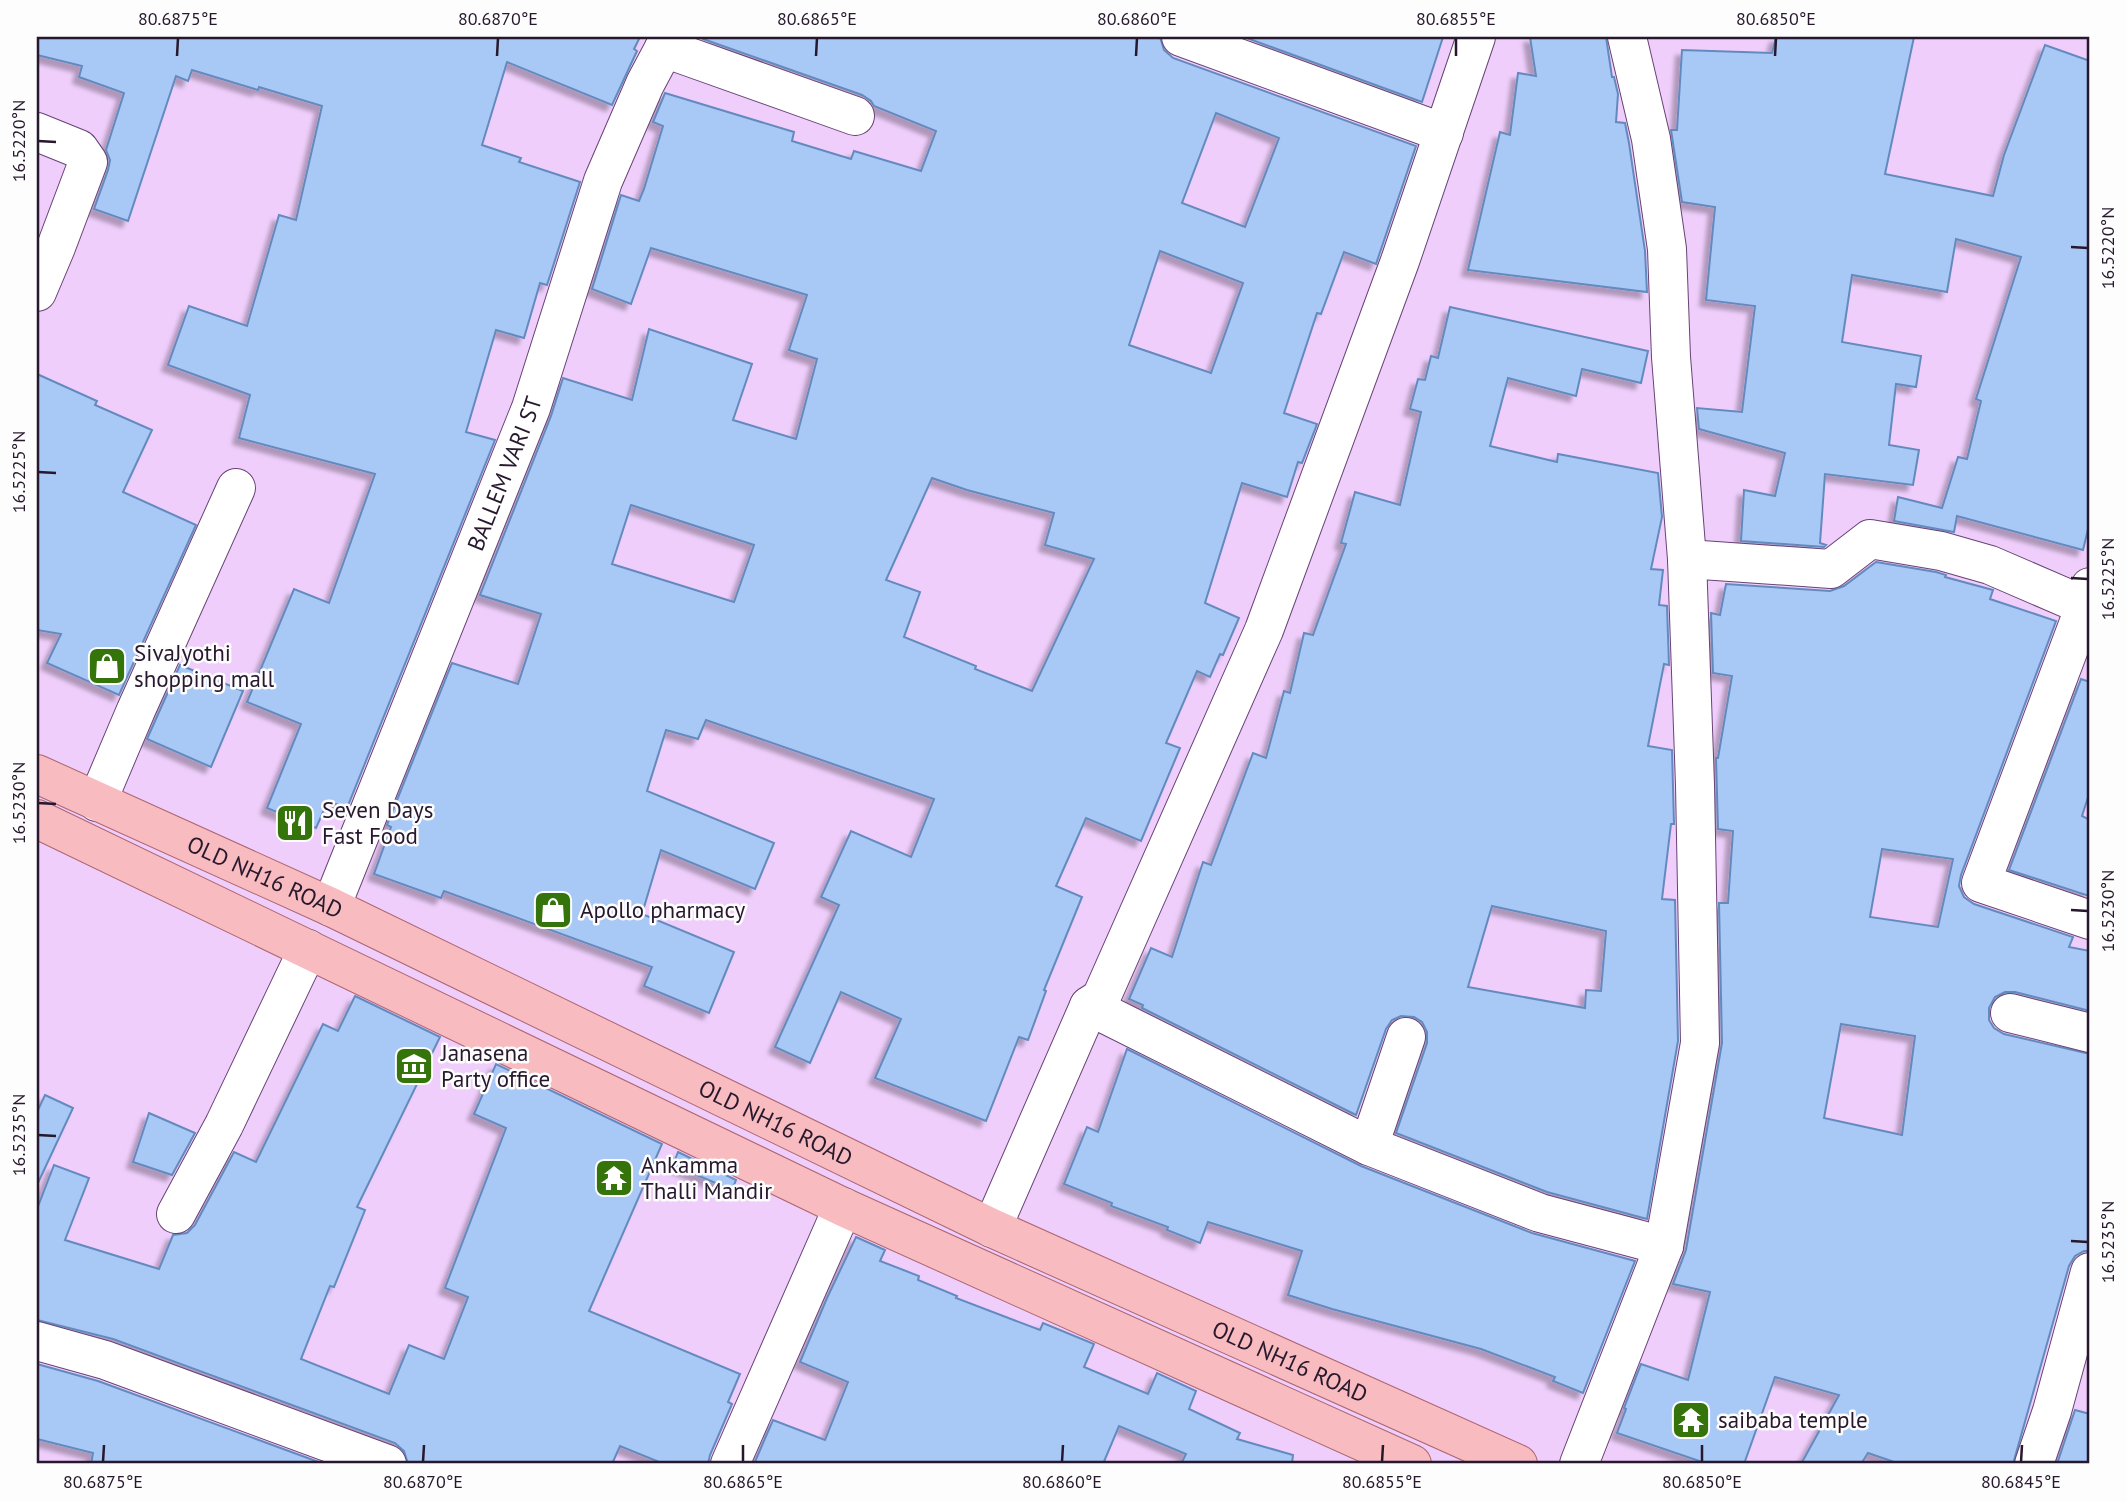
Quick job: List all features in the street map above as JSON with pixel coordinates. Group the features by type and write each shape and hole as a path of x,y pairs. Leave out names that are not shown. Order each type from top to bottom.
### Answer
{"main road":[{"name":"OLD NH16 ROAD","path":"37,774 331,907 992,1228 1518,1464"},
{"name":"OLD NH16 ROAD","path":"39,825 308,949 843,1207 1412,1464"}],"street":[{"path":"1181,37 1444,133"},
{"path":"992,1228 1089,1006 1101,998 1264,630 1391,286 1476,37"},
{"path":"1579,1464 1664,1246 1700,1043 1687,559 1671,357 1667,249 1651,139 1627,37"},
{"path":"667,42 855,116"},
{"name":"BALLEM VARI ST","path":"331,907 531,408 603,181 645,84 667,42"},
{"path":"37,132 79,149 88,162 37,292"},
{"path":"97,802 236,488"},
{"path":"1687,559 1831,569 1870,539 1941,551 2088,597 1981,883 2090,920"},
{"path":"176,1213 224,1125 308,949"},
{"path":"1089,1006 1369,1146 1540,1213 1664,1246"},
{"path":"2010,1013 2090,1033"},
{"path":"1369,1146 1406,1037"},
{"path":"730,1464 843,1207"},
{"path":"2034,1464 2052,1410 2090,1272"},
{"path":"37,1341 106,1360 387,1464"}],"building":[{"path":"37,37 640,37 634,49 637,51 612,105 507,62 482,145 521,158 519,162 580,182 547,285 540,283 524,338 496,330 466,432 495,440 347,808 328,801 316,828 267,808 301,724 247,702 294,589 329,603 375,474 239,438 250,395 168,365 189,306 247,326 279,215 296,220 322,106 192,70 188,81 176,76 128,221 94,209 108,170 110,160 106,150 124,93 79,77 82,66 37,55"},
{"path":"1160,37 1164,50 1173,58 1416,146 1376,264 1344,252 1321,314 1317,313 1284,413 1317,424 1302,463 1298,462 1287,497 1242,483 1205,603 1239,618 1210,677 1197,671 1166,743 1180,748 1141,841 1086,818 1056,886 1082,897 1044,990 1046,991 1028,1040 1019,1037 986,1121 875,1078 901,1019 841,992 810,1063 775,1047 839,905 821,897 851,831 911,857 934,799 706,720 698,739 666,730 647,791 774,843 755,889 661,850 642,914 734,952 709,1013 644,986 652,967 444,891 441,898 374,874 391,827 387,825 452,663 518,684 541,614 480,595 551,416 563,378 632,400 649,329 752,364 733,420 796,439 817,359 789,350 807,295 651,248 631,304 592,289 621,195 639,201 644,189 663,126 653,122 665,93 794,132 792,141 851,159 854,151 921,171 936,131 874,106 862,95 703,39","holes":["1216,113 1279,138 1245,227 1182,203","1160,251 1243,283 1211,373 1129,345","932,478 1054,513 1045,545 1094,559 1032,691 904,637 920,592 886,580","631,505 754,545 734,602 612,564"]},
{"path":"1244,37 1443,37 1422,102"},
{"path":"1530,37 1606,37 1612,77 1618,94 1616,122 1625,123 1629,143 1645,251 1647,292 1468,270 1500,132 1510,135 1518,73 1536,76"},
{"path":"1776,37 1914,37 1885,174 1993,196 2004,155 2045,45 2090,61 2090,521 2083,550 1957,516 1954,532 1894,521 1898,497 1942,508 1958,457 1967,459 1981,401 1976,399 2021,257 1956,239 1947,292 1852,275 1842,342 1921,356 1916,387 1896,384 1889,445 1919,450 1913,485 1825,474 1820,543 1826,545 1824,547 1741,541 1744,490 1775,496 1785,453 1699,429 1697,408 1742,412 1755,306 1706,300 1715,207 1682,202 1671,130 1677,130 1682,50 1772,53"},
{"path":"1450,307 1648,351 1641,383 1582,369 1576,396 1508,378 1490,446 1557,462 1558,454 1658,473 1662,517 1651,569 1663,570 1659,605 1667,606 1669,665 1664,664 1648,746 1672,750 1674,824 1671,824 1662,899 1675,900 1678,1041 1647,1219 1547,1192 1396,1133 1427,1043 1427,1032 1422,1022 1414,1017 1401,1016 1392,1020 1386,1029 1356,1115 1129,999 1151,948 1172,957 1203,862 1211,865 1253,753 1266,758 1284,691 1290,693 1304,633 1313,635 1346,544 1341,543 1355,492 1400,505 1421,412 1410,409 1418,379 1425,380 1431,356 1438,358","holes":["1492,906 1606,931 1601,991 1586,990 1585,1008 1468,987"]},
{"path":"37,374 97,401 95,405 152,430 123,492 196,525 119,695 47,663 61,634 37,630"},
{"path":"1876,562 1936,572 1993,590 1990,599 2056,621 1959,886 1964,897 1974,904 2073,937 2069,947 2090,951 2090,1011 2015,992 2005,992 1995,997 1989,1008 1989,1020 1994,1028 2004,1034 2090,1054 2090,1251 2075,1256 2069,1266 2013,1464 1900,1464 1868,1453 1861,1464 1801,1464 1839,1395 1775,1377 1744,1464 1708,1464 1617,1433 1641,1364 1688,1380 1710,1292 1673,1284 1686,1250 1722,1043 1719,903 1728,903 1733,831 1718,829 1716,758 1732,676 1713,673 1711,613 1720,615 1726,584 1830,591 1844,586","holes":["1882,849 1953,859 1938,927 1870,917","1841,1024 1915,1036 1902,1135 1824,1118"]},
{"path":"180,665 243,691 211,767 147,739"},
{"path":"2081,679 2090,682 2090,791 2082,816 2090,820 2089,896 2009,870"},
{"path":"355,996 440,1037 357,1207 365,1210 334,1287 330,1286 301,1359 389,1394 409,1345 444,1359 468,1297 445,1288 506,1128 474,1114 496,1064 662,1144 589,1311 740,1374 728,1402 732,1404 708,1464 664,1464 620,1446 612,1464 408,1464 404,1451 395,1443 113,1339 37,1320 37,1209 54,1165 89,1178 65,1240 159,1269 173,1235 187,1233 195,1225 234,1152 256,1162 323,1024 338,1031"},
{"path":"1127,1049 1361,1166 1532,1233 1635,1261 1583,1393 1553,1381 1555,1377 1481,1349 1288,1295 1302,1251 1208,1222 1200,1243 1064,1184 1087,1127 1098,1132"},
{"path":"45,1095 73,1108 37,1185 37,1112"},
{"path":"149,1113 195,1133 172,1175 133,1162"},
{"path":"678,1152 736,1180 732,1190 673,1165"},
{"path":"856,1237 885,1250 880,1261 919,1276 918,1280 957,1296 956,1298 1040,1330 1043,1323 1094,1344 1084,1367 1148,1394 1157,1373 1196,1391 1189,1409 1240,1433 1237,1439 1293,1455 1292,1464 1181,1464 1186,1454 1119,1426 1103,1464 754,1464 773,1420 825,1440 848,1382 800,1362"},
{"path":"37,1364 98,1381 324,1464 91,1464 93,1453 37,1439"},
{"path":"2075,1410 2090,1414 2090,1464 2057,1464"}],"place":[{"name":"SivaJyothi shopping mall","path":"107,666"},
{"name":"Seven Days Fast Food","path":"295,823"},
{"name":"Apollo pharmacy","path":"553,910"},
{"name":"Janasena Party office","path":"414,1066"},
{"name":"Ankamma Thalli Mandir","path":"614,1178"},
{"name":"saibaba temple","path":"1691,1420"}]}
